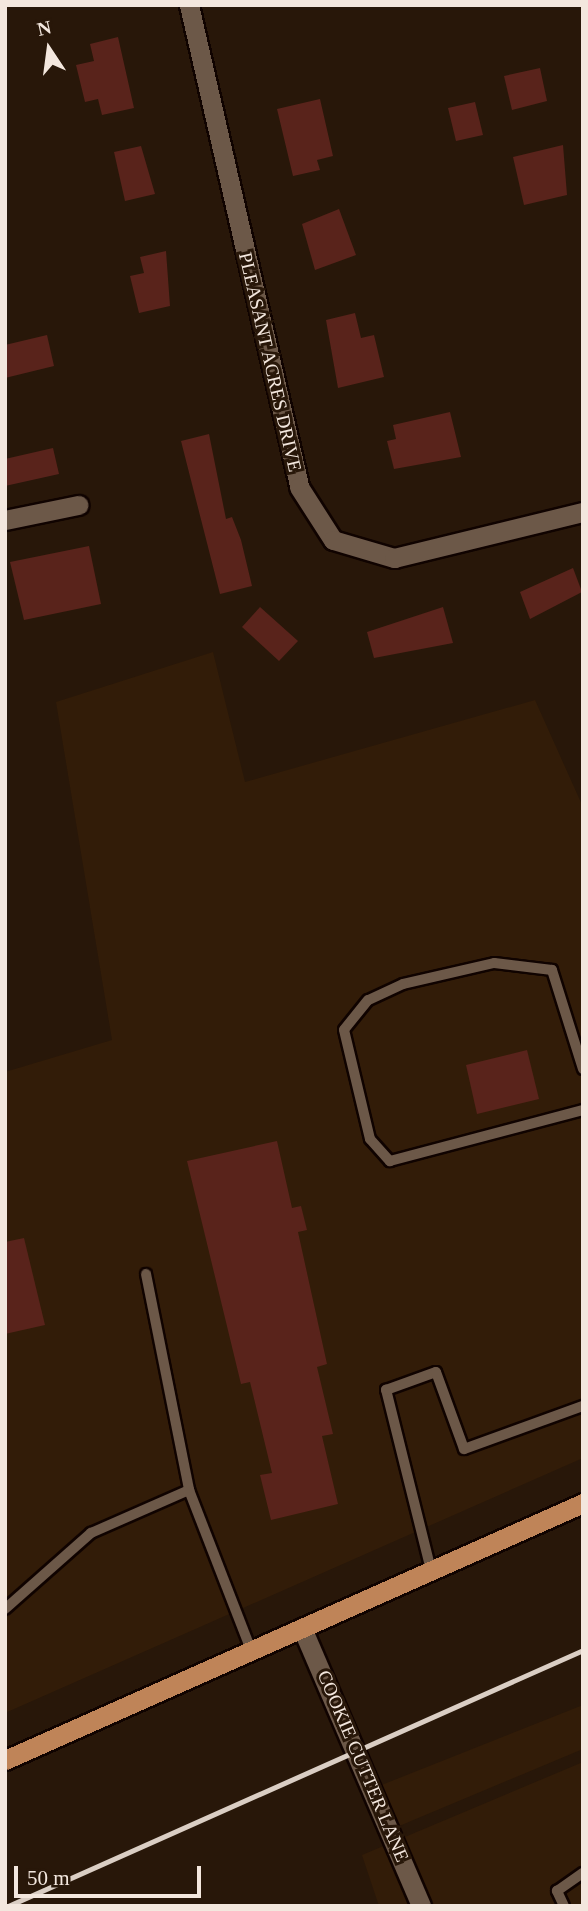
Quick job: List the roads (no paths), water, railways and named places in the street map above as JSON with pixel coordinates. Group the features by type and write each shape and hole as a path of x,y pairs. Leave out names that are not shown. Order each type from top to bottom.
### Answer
{"main road":[{"path":"5,1760 583,1503"}],"street":[{"name":"PLEASANT ACRES DRIVE","path":"189,5 299,487 332,540 394,558 583,512"},
{"path":"5,520 78,505"},
{"name":"COOKIE CUTTER LANE","path":"302,1628 420,1905"}],"lane":[{"path":"583,1069 552,970 494,963 403,984 368,1000 344,1030 370,1139 390,1161 583,1110"},
{"path":"146,1274 189,1490 251,1650"},
{"path":"431,1570 386,1391 436,1372 464,1449 583,1406"},
{"path":"5,1609 91,1533 189,1490"},
{"path":"564,1906 557,1891 583,1873"}],"railway":[{"path":"8,1906 583,1650"}]}
